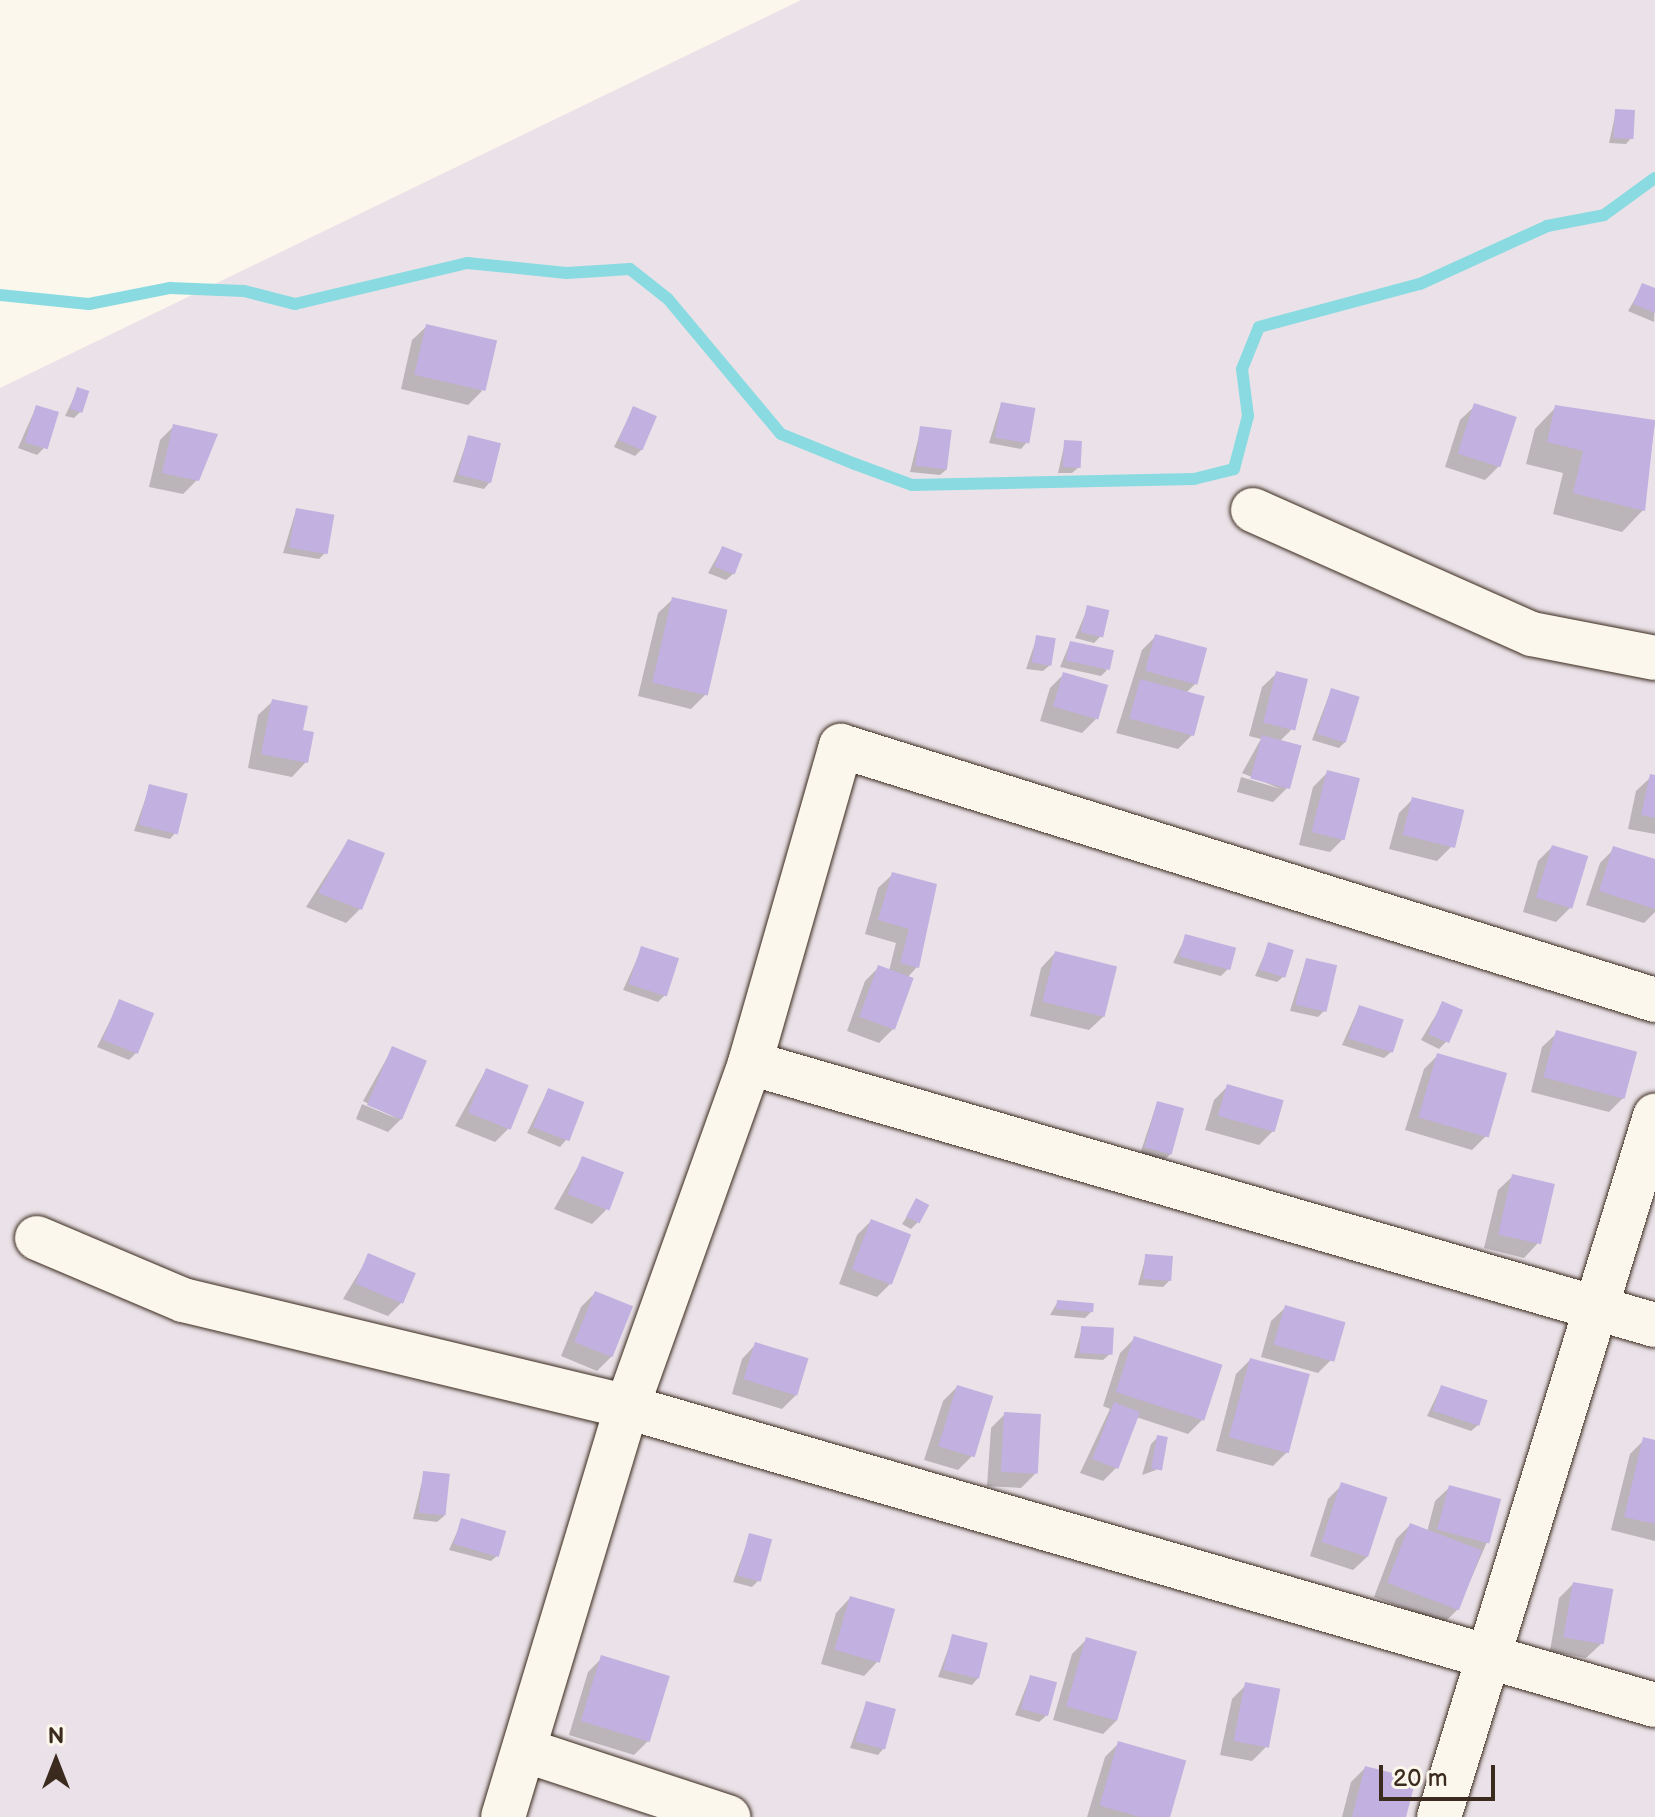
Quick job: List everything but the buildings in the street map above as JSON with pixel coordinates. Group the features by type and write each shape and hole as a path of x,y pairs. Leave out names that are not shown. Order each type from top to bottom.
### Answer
{"street":[{"path":"1253,510 1532,634 1655,658"},
{"path":"503,1817 527,1751 627,1407 750,1063 841,746 1655,1000"},
{"path":"750,1063 1655,1325"},
{"path":"1439,1817 1655,1116"},
{"path":"37,1238 183,1300 627,1407 1655,1705"},
{"path":"527,1751 728,1817"}],"shaded area":[{"path":"801,0 1655,0 1655,1817 0,1817 0,388"}],"waterway":[{"path":"0,295 89,304 170,288 244,291 295,304 467,263 567,273 630,269 668,299 781,434 855,464 912,485 1194,479 1234,469 1248,416 1242,369 1259,327 1420,284 1547,226 1604,215 1655,178"}]}
